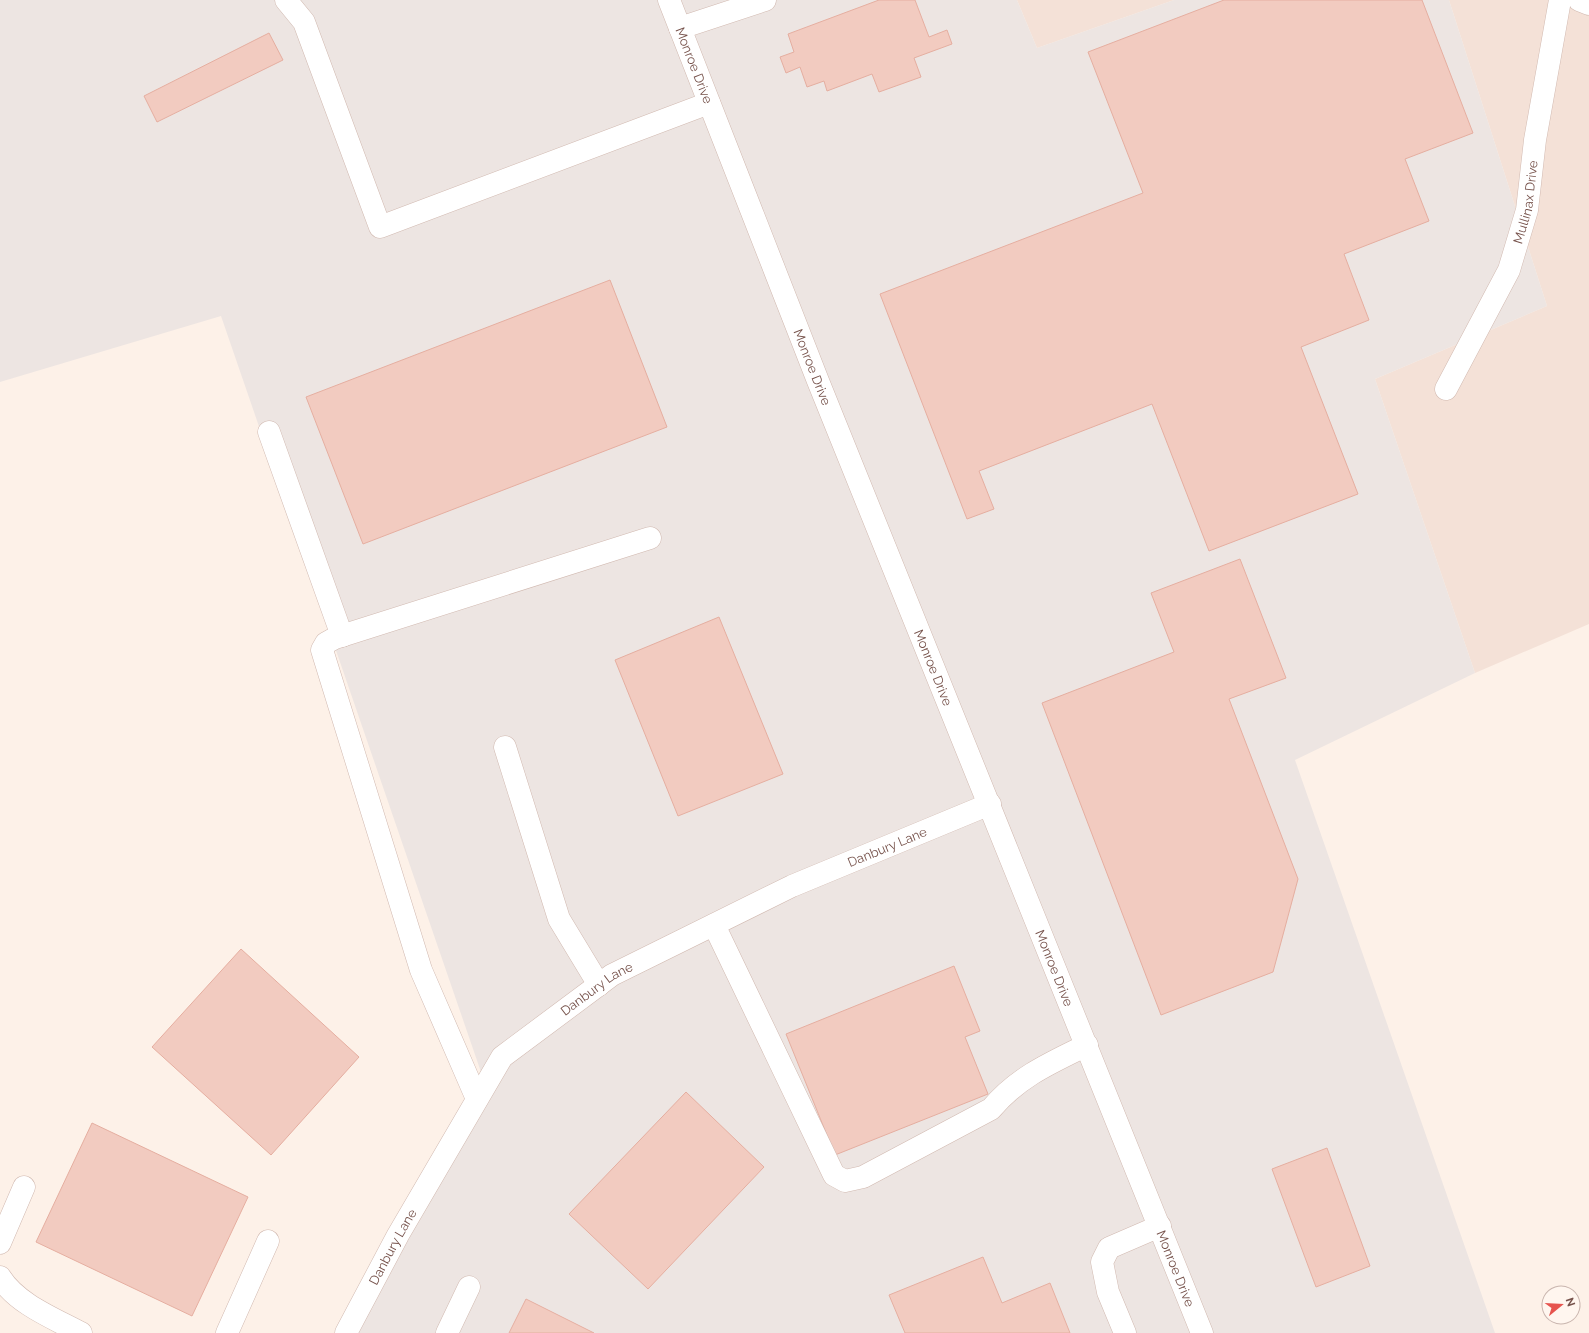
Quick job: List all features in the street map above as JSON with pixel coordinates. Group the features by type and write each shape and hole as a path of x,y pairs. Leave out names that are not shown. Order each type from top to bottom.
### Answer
{"street":[{"path":"286,0 304,22 380,227 710,103"},
{"name":"Monroe Drive","path":"669,0 821,388 1202,1333"},
{"path":"680,28 765,0"},
{"name":"Mullinax Drive","path":"1446,389 1509,270 1527,210 1535,140 1560,0"},
{"path":"1579,0 1589,4"},
{"path":"269,432 342,636"},
{"path":"477,1099 421,970 322,650 326,643 342,636 650,538"},
{"path":"504,747 559,919 599,985"},
{"name":"Danbury Lane","path":"346,1333 398,1235 502,1057 612,975 792,886 990,804"},
{"path":"714,925 834,1175 846,1181 864,1178 991,1109 1004,1093 1032,1072 1087,1045"},
{"path":"0,1243 24,1187"},
{"path":"1125,1333 1108,1292 1102,1262 1109,1248 1160,1226"},
{"path":"227,1333 268,1240"},
{"path":"0,1277 7,1287 38,1310 81,1333"},
{"path":"447,1333 469,1287"}],"shaded area":[{"path":"0,0 1017,0 1037,48 1174,0 1449,0 1547,306 1375,379 1475,673 1295,760 1495,1333 346,1333 482,1075 221,316 0,382"},
{"path":"1017,0 1174,0 1037,48"},
{"path":"1449,0 1589,0 1589,624 1475,673 1375,379 1547,306"}],"building":[{"path":"879,0 915,0 929,37 947,30 952,44 914,58 921,77 879,92 872,74 827,91 824,81 807,87 800,67 786,73 780,57 794,52 788,34"},
{"path":"1224,0 1422,0 1473,133 1405,159 1429,221 1344,254 1369,320 1301,347 1358,494 1209,551 1152,404 979,471 994,509 967,519 880,294 1143,193 1088,52"},
{"path":"269,33 283,60 157,122 144,96"},
{"path":"610,280 667,427 363,544 306,397"},
{"path":"1240,559 1286,678 1229,699 1298,879 1273,972 1161,1015 1042,703 1174,652 1151,593"},
{"path":"719,617 783,774 678,816 615,660"},
{"path":"241,949 359,1057 271,1155 152,1047"},
{"path":"954,966 980,1031 965,1037 988,1094 835,1155 786,1034"},
{"path":"686,1092 764,1167 648,1289 569,1214"},
{"path":"92,1123 248,1197 192,1316 36,1242"},
{"path":"1327,1148 1370,1266 1316,1287 1272,1169"},
{"path":"983,1257 1002,1303 1050,1283 1070,1333 905,1333 889,1295"},
{"path":"526,1299 594,1333 509,1333"}]}
